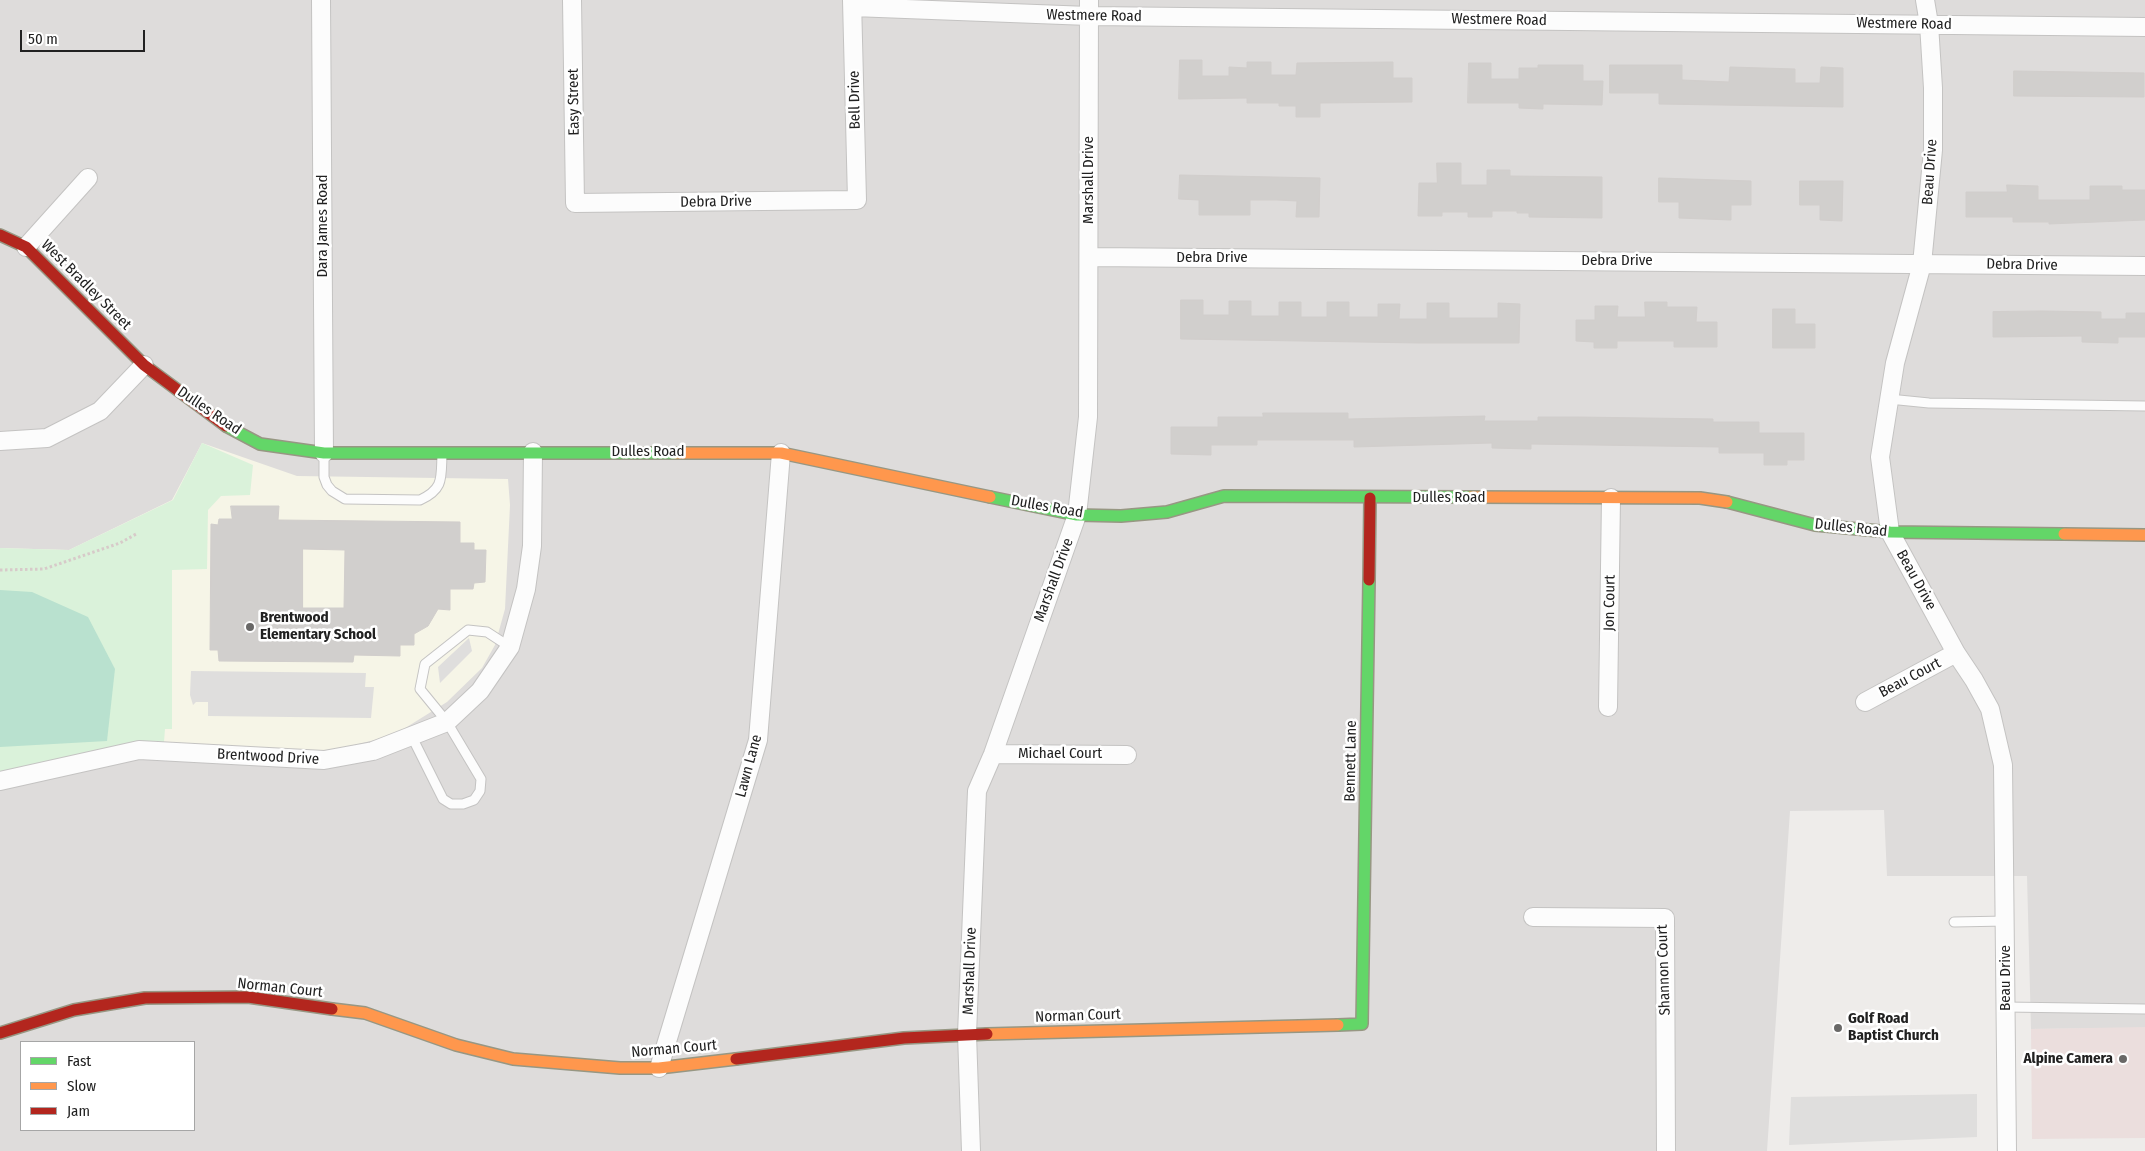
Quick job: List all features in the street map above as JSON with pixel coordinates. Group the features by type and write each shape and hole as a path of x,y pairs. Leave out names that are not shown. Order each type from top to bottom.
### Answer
{"street":[{"name":"Dara James Road","path":"321,0 324,453"},
{"name":"Easy Street","path":"571,0 575,203"},
{"name":"Beau Drive","path":"1924,0 1929,24 1933,88 1932,150 1922,264 1895,363 1880,457 1890,532 1956,653 1990,708 2003,765 2008,1151"},
{"name":"Westmere Road","path":"852,3 2145,27"},
{"name":"Bell Drive","path":"852,3 857,200"},
{"name":"Marshall Drive","path":"971,1151 967,1034 977,791 1077,515 1088,417 1089,8"},
{"path":"26,247 88,178"},
{"name":"Debra Drive","path":"575,203 857,200"},
{"name":"West Bradley Street","path":"0,235 26,247 144,365"},
{"name":"Debra Drive","path":"1089,257 2145,266"},
{"name":"Dulles Road","path":"144,365 219,422 260,444 324,453 781,453 1077,515 1121,516 1167,512 1224,496 1700,498 1728,502 1815,525 1890,532 2145,535"},
{"path":"0,441 47,438 100,411 144,365"},
{"name":"Brentwood Drive","path":"0,781 140,750 324,760 373,751 447,722 480,691 510,647 526,589 532,546 533,452"},
{"name":"Lawn Lane","path":"659,1068 758,740 781,453"},
{"name":"Bennett Lane","path":"1362,1024 1370,498"},
{"name":"Jon Court","path":"1608,707 1611,498"},
{"name":"Beau Court","path":"1865,702 1956,653"},
{"name":"Michael Court","path":"992,754 1126,755"},
{"name":"Shannon Court","path":"1533,917 1665,918 1666,1151"},
{"name":"Norman Court","path":"0,1033 74,1010 145,998 248,997 364,1013 456,1044 513,1059 620,1068 659,1068 904,1038 967,1034 1362,1024"}],"lane":[{"path":"1889,399 1930,403 2145,406"},
{"path":"324,453 324,477 327,485 332,491 345,499 420,500 430,495 438,487 441,480 442,453"},
{"path":"411,735 443,799 451,804 463,804 474,800 480,791 481,779 447,722 420,689 425,664 468,630 487,632 510,647"},
{"path":"1954,922 2006,921"},
{"path":"2006,1007 2145,1009"}],"path":[{"path":"0,570 44,569 120,544 138,533"}],"shaded area":[{"path":"0,0 2145,0 2145,1028 2031,1029 2027,876 1887,876 1884,810 1790,811 1767,1151 0,1151"},
{"name":"Brentwood Elementary School","path":"202,443 297,476 508,479 510,505 505,609 495,645 482,668 447,702 394,735 327,752 164,742 110,749 0,548 69,550 172,500"},
{"path":"469,638 472,651 440,683 438,667"},
{"path":"191,671 366,673 365,687 374,687 371,718 208,716 208,702 196,702 193,705 190,695"},
{"path":"2145,1027 2145,1138 2032,1139 2031,1029"},
{"path":"1977,1094 1977,1137 1789,1145 1791,1097"}],"green space":[{"path":"202,443 253,465 250,495 221,496 208,510 207,569 172,570 172,729 165,729 164,742 110,749 0,776 0,548 69,550 173,500"},
{"path":"0,590 32,592 88,617 115,669 107,741 0,747"}],"building":[{"path":"1180,60 1202,60 1202,76 1229,76 1229,67 1247,68 1247,62 1271,62 1271,75 1296,75 1297,63 1393,62 1393,78 1412,78 1412,102 1320,103 1320,117 1296,117 1296,106 1279,106 1279,103 1247,103 1247,98 1179,99"},
{"path":"1469,63 1491,63 1491,79 1519,79 1519,68 1538,68 1538,65 1583,65 1583,81 1603,81 1602,105 1543,104 1543,109 1519,108 1519,103 1468,103"},
{"path":"1610,65 1682,65 1682,80 1729,82 1730,67 1795,69 1795,83 1820,83 1821,67 1843,68 1843,107 1659,104 1659,93 1610,93"},
{"path":"2014,71 2144,73 2144,97 2014,96"},
{"path":"1437,163 1461,163 1461,185 1487,185 1487,170 1510,170 1510,176 1602,177 1602,218 1529,217 1529,213 1517,213 1517,211 1492,211 1492,217 1468,217 1468,212 1442,212 1442,216 1418,216 1419,183 1437,183"},
{"path":"1180,175 1320,178 1319,217 1296,217 1297,201 1277,200 1250,200 1250,215 1199,215 1199,200 1179,199"},
{"path":"1659,178 1751,181 1751,205 1731,205 1731,220 1679,218 1679,202 1659,202"},
{"path":"1800,181 1843,181 1842,221 1820,220 1820,205 1800,205"},
{"path":"2007,185 2038,186 2038,200 2090,200 2090,186 2122,186 2122,190 2145,190 2145,220 2049,224 2049,222 2013,222 2013,217 1966,217 1966,192 2007,192"},
{"path":"1181,300 1203,300 1203,315 1229,315 1229,301 1251,301 1251,316 1279,316 1279,302 1301,302 1301,317 1327,317 1327,302 1349,302 1349,317 1378,317 1378,304 1400,304 1399,319 1427,319 1427,303 1449,303 1449,318 1498,318 1498,303 1520,304 1519,343 1181,339"},
{"path":"1645,302 1667,302 1667,307 1697,307 1696,322 1717,322 1717,347 1674,347 1674,341 1617,341 1617,348 1594,348 1594,342 1576,341 1576,320 1595,320 1595,306 1618,306 1617,317 1645,317"},
{"path":"1773,309 1795,309 1795,324 1815,324 1815,348 1773,348"},
{"path":"1993,312 2101,312 2101,319 2126,319 2126,313 2145,313 2145,337 2118,337 2118,343 2082,342 2082,336 1993,337"},
{"path":"1263,413 1348,413 1348,419 1485,416 1484,421 1538,421 1538,417 1577,417 1713,419 1713,422 1759,422 1759,433 1804,433 1804,460 1787,460 1787,465 1764,465 1764,453 1719,453 1719,447 1531,444 1531,449 1492,448 1492,443 1354,447 1354,440 1257,440 1257,445 1211,445 1211,455 1171,454 1171,427 1218,427 1218,417 1263,417"},
{"path":"231,506 279,506 278,520 460,522 460,543 474,543 474,550 486,550 485,582 474,583 473,589 450,589 450,610 438,609 428,626 414,634 414,645 400,645 400,656 354,655 353,662 219,661 218,650 210,650 211,524 218,525 219,519 232,519","holes":["303,549 345,550 344,608 303,608"]}],"traffic: fast":[{"path":"226,426 260,444 324,453 676,453"},
{"path":"990,497 1077,515 1121,516 1167,512 1224,496 1470,497"},
{"path":"1727,502 1815,525 1890,532 2064,534"},
{"path":"1338,1025 1362,1024 1369,580"}],"traffic: slow":[{"path":"676,453 781,453 990,497"},
{"path":"1470,497 1700,498 1727,502"},
{"path":"2064,534 2145,535"},
{"path":"332,1009 365,1013 456,1045 513,1059 620,1068 659,1068 736,1059"},
{"path":"987,1034 1338,1025"}],"traffic: jam":[{"path":"0,235 26,247 144,365 226,426"},
{"path":"1369,580 1370,498"},
{"path":"0,1033 74,1010 145,998 248,997 332,1009"},
{"path":"736,1059 904,1038 987,1034"}],"place":[{"name":"Brentwood Elementary School","path":"250,627"},
{"name":"Golf Road Baptist Church","path":"1838,1028"},
{"name":"Alpine Camera","path":"2123,1059"}]}
